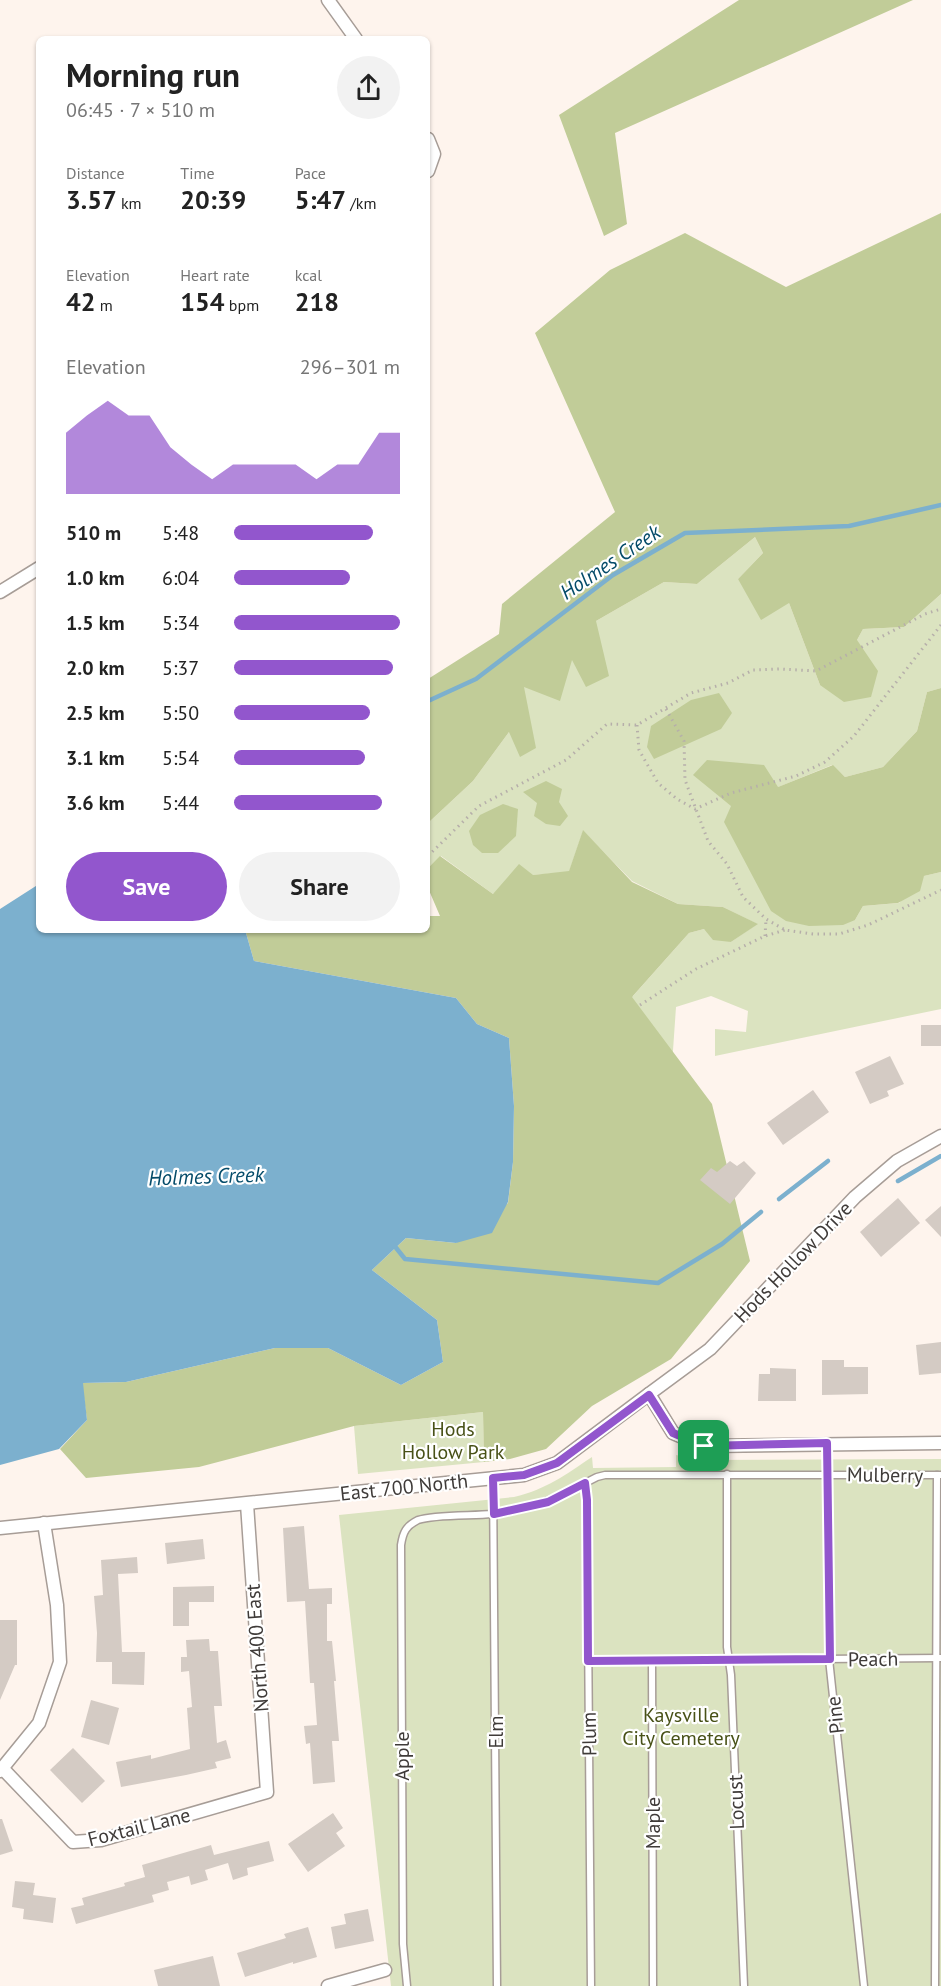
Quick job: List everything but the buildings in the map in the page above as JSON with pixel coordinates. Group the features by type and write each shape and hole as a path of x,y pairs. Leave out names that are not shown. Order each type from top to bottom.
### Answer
{"street":[{"path":"328,0 354,36"},
{"path":"430,144 434,154 430,165"},
{"path":"3,590 36,570"},
{"name":"Hods Hollow Drive","path":"649,1395 710,1349 855,1197 897,1161 941,1136"},
{"path":"649,1395 673,1433 704,1446 941,1443"},
{"name":"East 700 North","path":"0,1528 524,1475 557,1463 649,1395"},
{"name":"North 400 East","path":"247,1504 267,1792"},
{"path":"1,1770 39,1723 60,1662 57,1605 44,1524"},
{"name":"Foxtail Lane","path":"1,1770 73,1842 101,1840 267,1792"},
{"path":"328,1986 385,1970"}],"lane":[{"name":"Pine","path":"827,1443 830,1659 864,1986"},
{"name":"Locust","path":"727,1474 727,1647 730,1660 744,1986"},
{"name":"Mulberry","path":"407,1526 426,1518 494,1514 548,1502 605,1475 939,1475"},
{"path":"935,1986 939,1475"},
{"name":"Elm","path":"493,1478 497,1986"},
{"name":"Plum","path":"585,1483 591,1986"},
{"name":"Apple","path":"407,1526 401,1545 403,1944 407,1986"},
{"name":"Peach","path":"588,1661 939,1658"},
{"name":"Maple","path":"652,1660 653,1986"}],"path":[{"path":"430,854 479,806 566,760 607,724 637,725 691,693 728,683 753,670 816,671 926,614 941,609"},
{"path":"695,809 731,793 796,776 825,762 854,736 941,625"},
{"path":"666,708 684,741 685,780 708,841 728,864 742,897 766,919 785,930 813,934 839,934 868,925 941,890"},
{"path":"637,725 639,750 658,783 677,799 695,809"},
{"path":"765,936 766,919"},
{"path":"640,1005 696,969 765,936 785,930"}],"green space":[{"path":"739,0 913,0 615,133 627,224 604,236 559,115"},
{"path":"941,213 941,594 904,627 863,629 857,640 878,671 871,697 844,702 820,685 789,603 761,620 738,579 763,553 755,537 697,584 664,582 596,621 609,676 586,687 572,660 560,701 524,687 536,748 520,757 509,732 473,781 430,821 430,678 499,634 502,604 615,512 535,333 610,270 685,233 786,287"},
{"path":"755,537 763,553 738,579 789,603 820,685 857,640 863,629 904,627 941,594 941,688 927,692 917,731 883,767 845,777 832,765 732,806 855,920 863,906 899,903 924,876 941,872 941,1009 715,1056 715,1029 746,1032 748,1011 711,996 676,1007 672,1065 618,979 633,996 689,933 704,929 731,942 757,924 723,907 678,904 632,881 583,831 569,872 533,875 493,894 441,856 430,866 430,821 473,781 509,732 523,686 572,659 596,621 664,582 697,584"},
{"path":"941,688 941,872 924,876 920,891 898,903 863,906 855,920 843,925 809,926 786,921 771,911 724,822 731,806 693,775 707,760 764,765 778,787 833,765 845,777 883,767 917,731 927,692"},
{"path":"719,693 732,713 721,729 654,759 647,747 651,726 691,700"},
{"path":"546,781 562,789 559,802 568,816 560,826 546,824 534,816 537,803 523,792"},
{"path":"503,804 518,809 516,836 498,853 482,853 473,845 469,831 480,815"},
{"path":"583,830 632,882 678,904 723,907 758,924 731,942 713,940 704,929 689,933 632,997 712,1104 750,1261 671,1359 592,1406 546,1449 510,1459 484,1462 483,1412 354,1426 199,1467 86,1478 60,1449 87,1420 82,1383 126,1382 275,1348 328,1348 401,1385 443,1362 437,1320 372,1270 406,1238 456,1243 508,1203 513,1162 514,1106 509,1038 477,1024 456,998 254,961 246,933 430,933 430,916 440,916 430,893 430,866 440,856 493,894 519,864 533,875 569,871"},
{"name":"Hods Hollow Park","path":"483,1412 484,1462 358,1474 354,1426"},
{"name":"Kaysville City Cemetery","path":"676,1455 699,1460 941,1459 941,1986 391,1986 339,1515 514,1497 546,1486 592,1457 593,1468 676,1467"}],"water":[{"path":"36,886 36,933 246,933 254,961 456,998 477,1024 509,1038 514,1106 513,1162 508,1202 492,1233 456,1243 406,1238 372,1270 437,1320 443,1362 401,1385 328,1348 275,1348 126,1382 83,1383 87,1420 59,1449 0,1465 0,909"}],"waterway":[{"name":"Holmes Creek","path":"430,700 476,679 613,575 685,533 849,526 941,505"},
{"path":"898,1181 941,1156"},
{"path":"779,1199 828,1161"},
{"path":"393,1244 405,1259 658,1283 722,1244 761,1212"}],"route":[{"path":"649,1395 673,1433 704,1446 827,1443 830,1659 588,1661 585,1483 548,1502 494,1514 493,1478 524,1475 557,1463 649,1395"}]}
